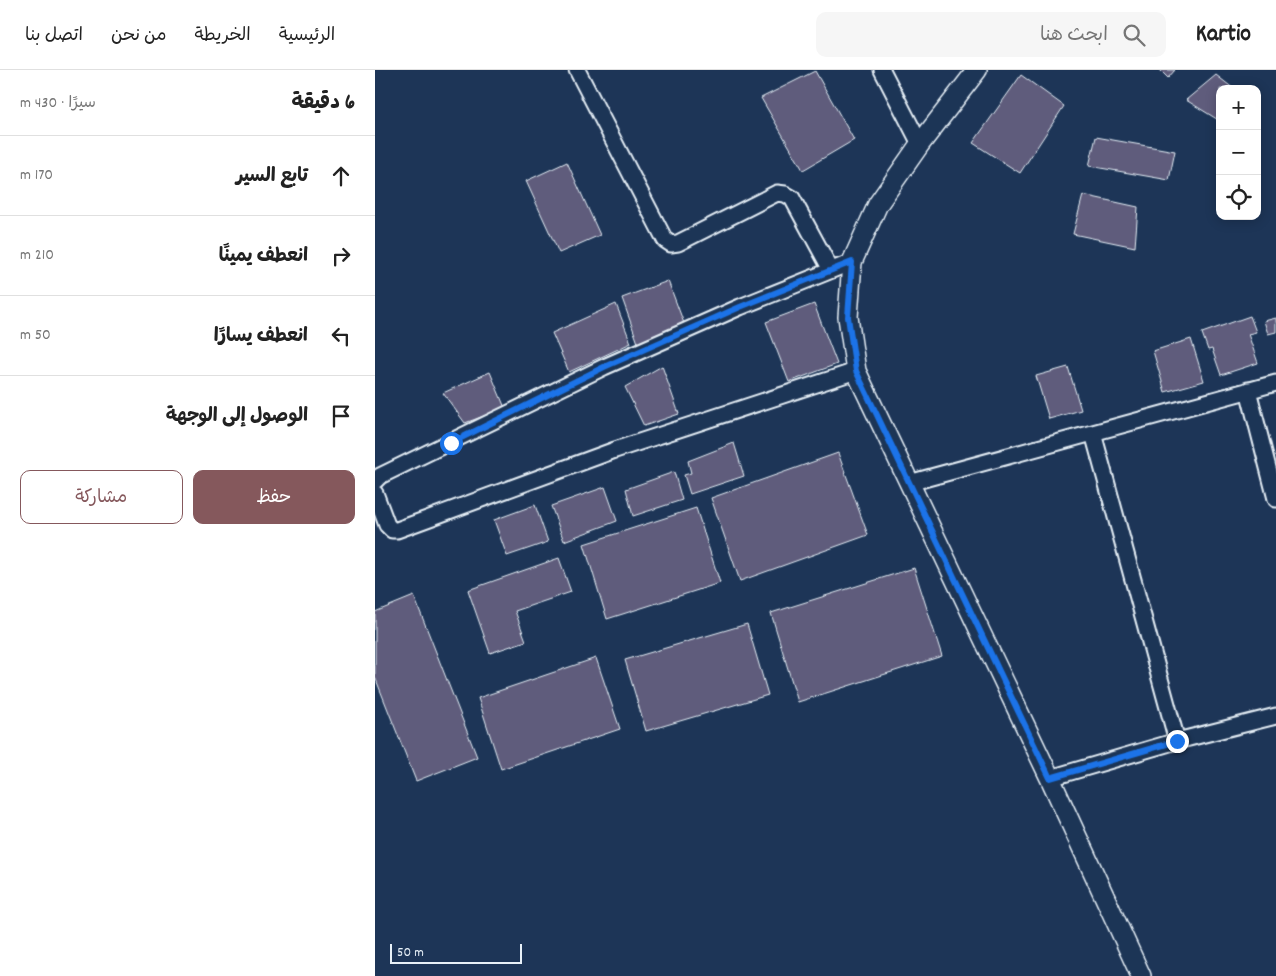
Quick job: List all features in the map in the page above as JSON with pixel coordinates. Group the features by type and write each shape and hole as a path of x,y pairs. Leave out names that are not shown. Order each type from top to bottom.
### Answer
{"street":[{"path":"577,70 665,240 671,244 678,243 777,193 785,194 792,198 831,270"},
{"path":"882,70 920,144"},
{"path":"977,70 920,144 878,204 852,262 848,317 856,371 1050,778 1141,976"},
{"path":"375,481 380,476 604,367 740,307 852,262"},
{"path":"375,493 387,525 392,530 397,530 615,450 856,371"},
{"path":"909,483 1276,383"},
{"path":"1248,390 1276,499"},
{"path":"1093,433 1177,741"},
{"path":"1050,778 1177,741 1276,716"}],"building":[{"path":"1160,70 1175,70 1168,78"},
{"path":"815,71 854,140 803,170 761,98"},
{"path":"1021,75 1064,106 1020,173 973,143"},
{"path":"1216,75 1229,85 1216,85 1216,119 1186,100"},
{"path":"1096,137 1175,151 1169,180 1089,166"},
{"path":"567,162 600,235 559,253 526,181"},
{"path":"1083,195 1138,207 1135,247 1073,234"},
{"path":"668,281 685,326 638,343 622,298"},
{"path":"616,304 631,343 569,372 552,333"},
{"path":"814,304 837,364 789,382 766,322"},
{"path":"1250,316 1256,332 1248,334 1258,363 1221,375 1212,349 1208,350 1202,333"},
{"path":"1276,318 1276,332 1268,334 1264,321"},
{"path":"1191,339 1204,381 1165,392 1153,351"},
{"path":"662,366 679,414 644,426 625,387"},
{"path":"1068,367 1081,410 1049,419 1036,376"},
{"path":"490,372 505,408 465,423 443,393"},
{"path":"734,443 744,476 690,494 684,475 691,473 688,461"},
{"path":"838,453 868,535 740,581 711,498"},
{"path":"674,472 682,500 633,516 626,489"},
{"path":"605,487 617,521 564,541 551,506"},
{"path":"535,505 548,542 507,556 494,520"},
{"path":"696,508 720,583 607,619 584,544"},
{"path":"559,558 571,592 515,611 526,641 490,653 468,590"},
{"path":"914,568 942,656 798,702 771,613"},
{"path":"414,596 477,757 416,781 375,677 375,612"},
{"path":"747,624 768,695 646,731 625,660"},
{"path":"596,658 620,729 501,769 478,698"}],"route":[{"path":"451,443 604,367 740,307 852,262 848,317 856,371 1050,778 1177,741"}]}
